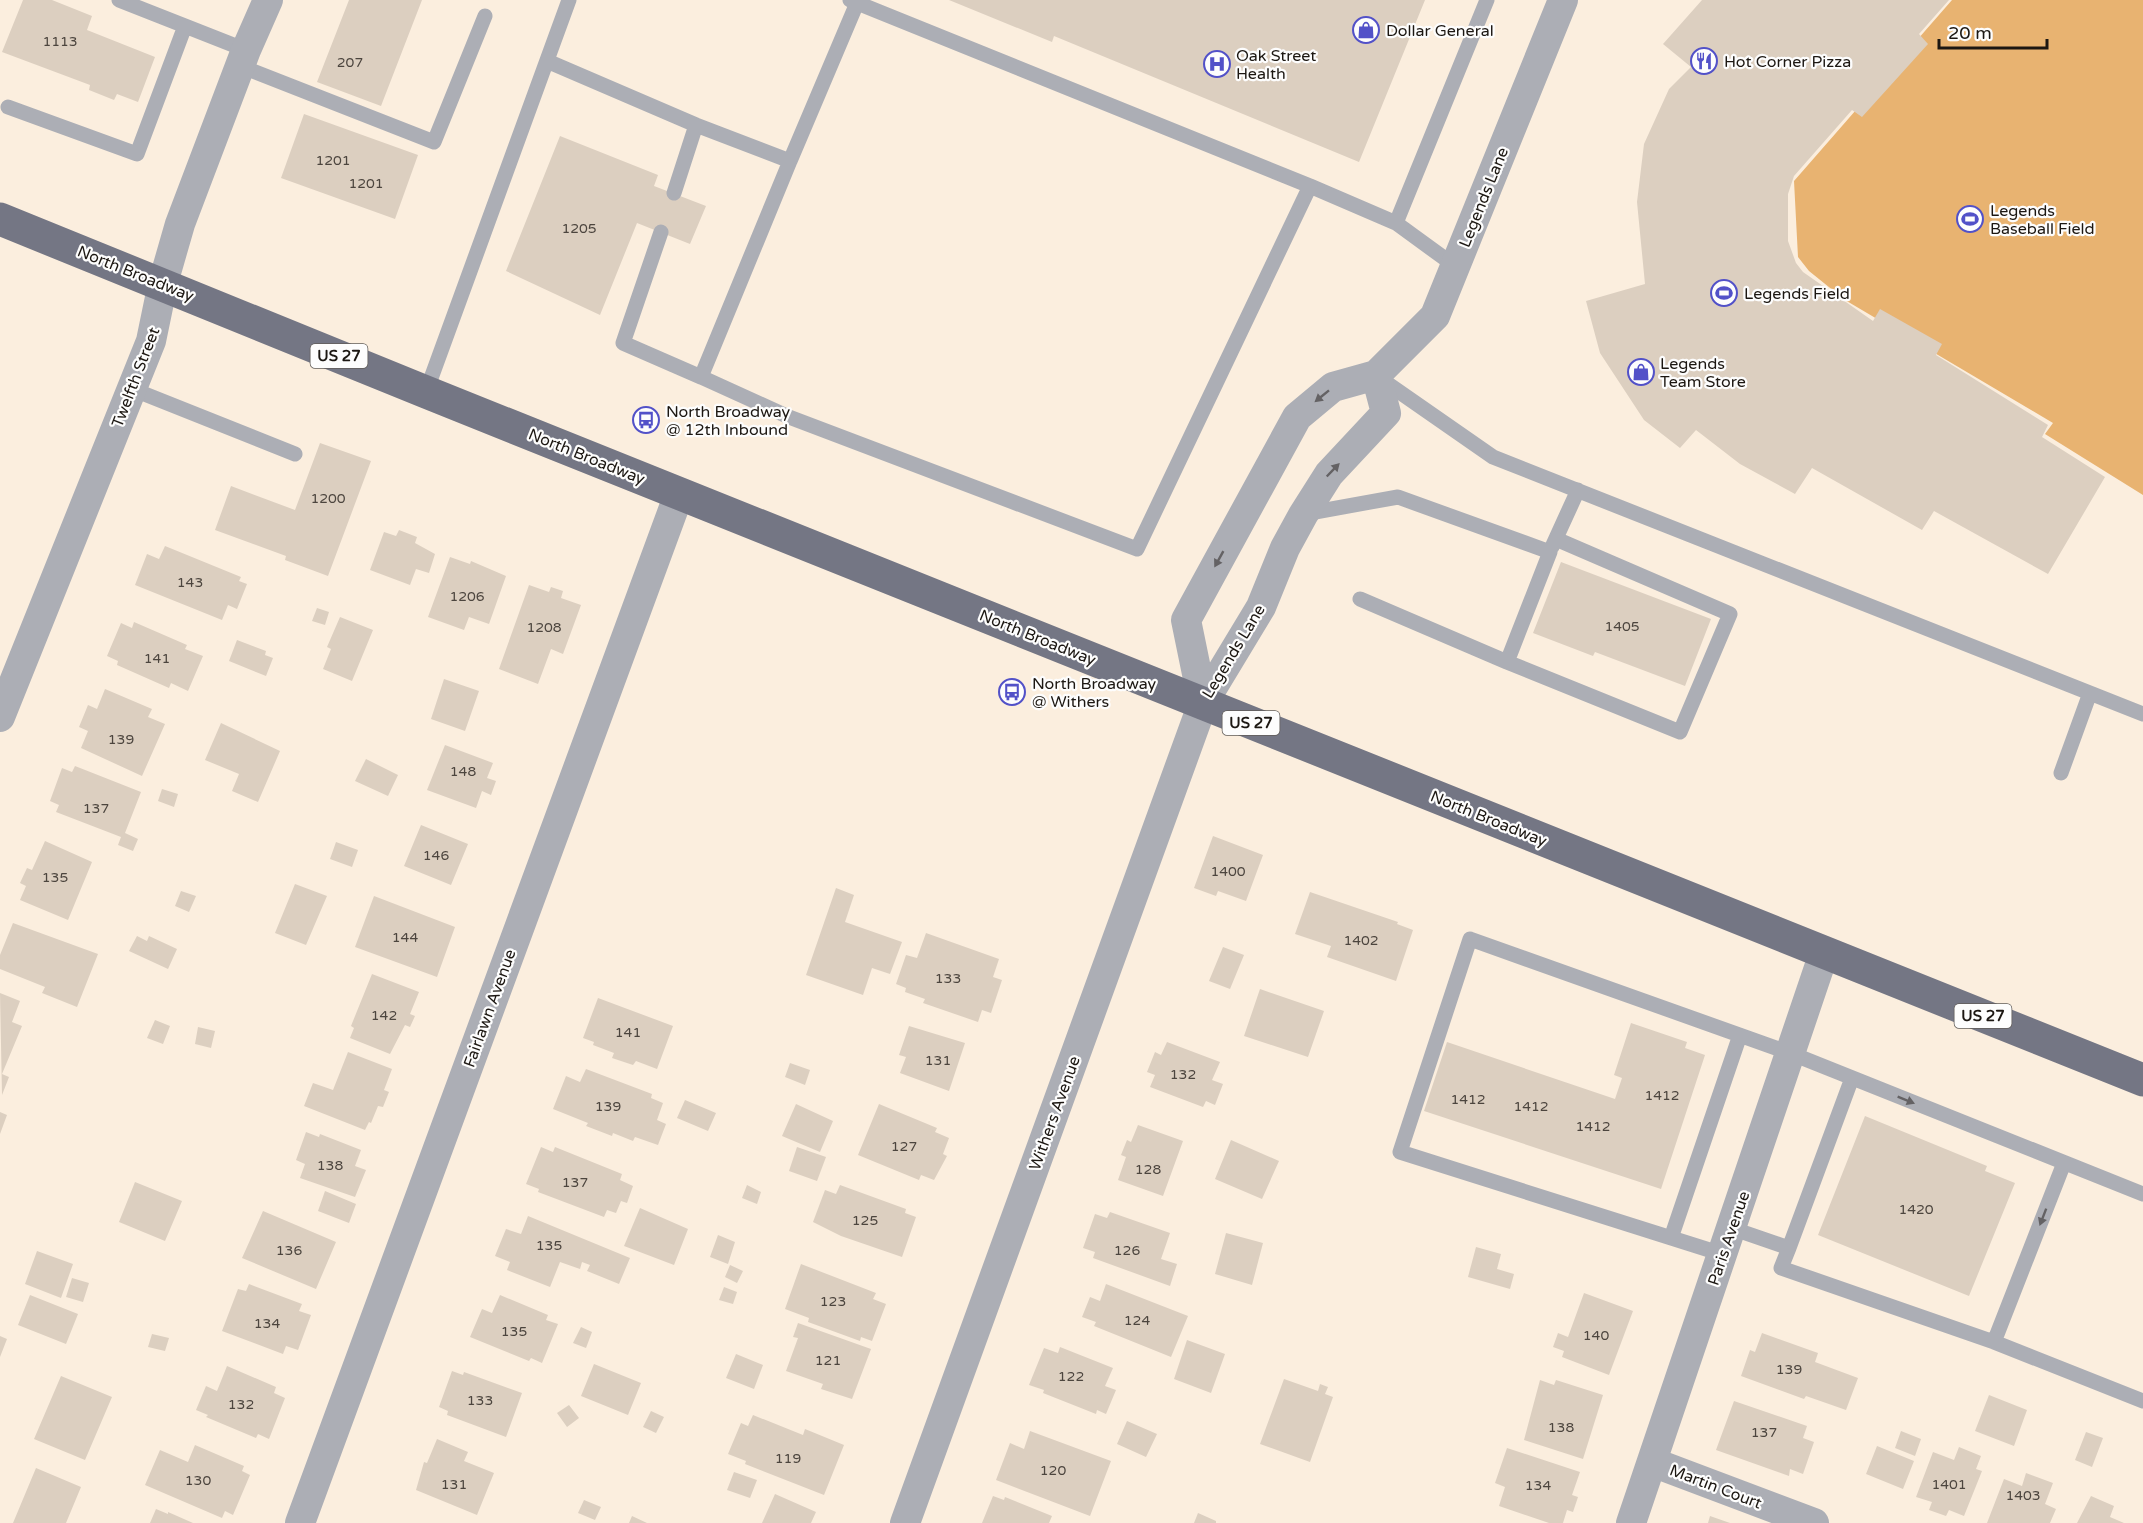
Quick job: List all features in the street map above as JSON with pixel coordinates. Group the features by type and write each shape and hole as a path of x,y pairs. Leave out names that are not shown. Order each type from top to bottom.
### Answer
{"main road":[{"name":"North Broadway","path":"0,219 163,283 679,494 2143,1080"}],"street":[{"name":"Twelfth Street","path":"0,717 154,333 163,283 180,224 243,58 268,0"},
{"name":"Legends Lane","path":"1203,704 1186,620 1297,417 1333,387 1376,375 1435,316 1563,0"},
{"name":"Legends Lane","path":"1203,704 1261,607 1285,548 1302,515 1329,474 1386,413 1376,375"},
{"name":"Fairlawn Avenue","path":"300,1523 679,494"},
{"name":"Withers Avenue","path":"905,1523 1203,704"},
{"name":"Paris Avenue","path":"1632,1523 1824,952"},
{"name":"Martin Court","path":"1652,1462 1814,1523"}],"lane":[{"path":"119,0 186,26 243,58 434,142 486,16"},
{"path":"426,392 569,0"},
{"path":"1396,224 1487,0"},
{"path":"701,377 854,1 1310,186 1396,224 1455,267"},
{"path":"8,107 138,154 186,26"},
{"path":"547,61 696,125 790,161"},
{"path":"674,193 696,125"},
{"path":"661,232 623,343 789,417 1137,549 1310,186"},
{"path":"1376,375 1493,457 2143,714"},
{"path":"132,389 295,454"},
{"path":"1507,662 1552,546 1578,490"},
{"path":"1302,515 1398,497 1552,546 1730,614 1680,732 1360,599"},
{"path":"2061,772 2090,693"},
{"path":"1789,1248 1671,1238 1400,1152 1470,939 1790,1053 2143,1194"},
{"path":"1671,1238 1740,1035"},
{"path":"1852,1078 1781,1268 1994,1342 2143,1401"},
{"path":"1994,1342 2064,1163"}],"shaded area":[{"name":"Legends Baseball Field","path":"1952,0 2143,0 2143,495 2045,434 2053,423 1845,300 1809,271 1798,257 1794,181"}],"building":[{"path":"23,0 52,0 92,16 87,30 155,57 138,102 117,94 114,100 89,90 90,85 2,52"},
{"path":"349,0 422,0 381,106 317,82"},
{"path":"949,0 1425,0 1359,162 1054,36 1052,42"},
{"name":"Legends Field","path":"1702,0 1949,0 1919,34 1928,44 1862,117 1852,110 1794,176 1788,194 1788,241 1796,263 1803,272 1873,321 1880,309 1942,344 1936,355 2048,425 2042,437 2105,477 2048,574 1934,511 1922,530 1812,468 1795,494 1740,464 1696,430 1680,448 1644,420 1600,353 1586,301 1645,284 1637,202 1644,144 1669,89 1691,67 1663,44"},
{"path":"304,114 418,155 395,219 281,178"},
{"path":"560,136 658,175 654,186 706,206 690,244 637,223 600,315 506,271"},
{"path":"320,443 371,461 328,576 285,560 286,556 215,530 231,486 295,510"},
{"path":"399,530 417,537 415,543 435,554 429,573 416,569 410,585 370,570 384,532 396,536"},
{"path":"165,546 241,577 239,581 247,584 237,609 228,605 222,620 135,585 147,554 159,559"},
{"path":"450,557 470,564 471,561 506,576 489,624 469,617 464,630 428,617"},
{"path":"1561,562 1711,619 1685,686 1595,652 1593,656 1533,633"},
{"path":"529,585 549,592 551,587 563,591 561,598 581,605 563,654 551,649 538,684 499,669"},
{"path":"317,608 329,612 325,625 312,621"},
{"path":"340,617 373,630 352,681 323,669 331,649 327,647"},
{"path":"134,622 187,645 185,649 203,656 188,691 171,683 169,688 117,665 118,661 107,656 121,623 132,628"},
{"path":"237,640 266,651 265,655 273,658 266,676 229,661"},
{"path":"444,679 479,691 465,731 431,719"},
{"path":"105,689 152,709 148,717 165,724 142,776 81,748 88,731 79,727 88,705 97,709"},
{"path":"221,723 280,751 258,802 232,791 239,774 205,760"},
{"path":"445,745 493,763 487,778 496,781 491,795 482,791 476,808 427,790"},
{"path":"366,759 398,775 388,796 355,781"},
{"path":"75,766 141,792 125,833 138,839 133,851 118,845 121,837 56,812 59,805 50,801 62,768 72,772"},
{"path":"162,789 178,794 174,807 158,801"},
{"path":"421,825 468,844 451,885 404,866"},
{"path":"1213,836 1263,855 1246,901 1218,891 1216,896 1194,888"},
{"path":"45,841 92,862 68,920 20,900 26,886 20,883 27,868 32,870"},
{"path":"336,842 358,850 352,867 330,859"},
{"path":"295,884 327,896 306,945 275,933"},
{"path":"836,888 854,895 845,922 902,942 890,974 872,968 863,995 806,975"},
{"path":"181,891 196,896 189,912 175,906"},
{"path":"1310,892 1398,922 1397,924 1413,930 1396,981 1327,957 1331,946 1295,934"},
{"path":"374,896 455,927 437,977 355,947"},
{"path":"13,923 98,954 77,1007 42,993 45,987 0,969 0,955"},
{"path":"926,933 999,959 993,977 1002,980 991,1013 982,1010 978,1022 923,1003 925,999 905,992 906,988 896,984 906,955 917,958"},
{"path":"137,936 147,941 149,936 177,949 168,969 129,951"},
{"path":"1223,947 1244,955 1230,989 1209,981"},
{"path":"372,974 419,992 410,1014 415,1016 410,1027 405,1025 390,1054 350,1038 354,1028 351,1026"},
{"path":"1260,989 1324,1011 1308,1057 1244,1036"},
{"path":"0,993 20,1001 12,1022 22,1026 2,1074 9,1077 2,1095"},
{"path":"598,998 673,1026 657,1069 636,1061 633,1065 612,1058 614,1053 593,1045 594,1042 583,1038"},
{"path":"155,1020 170,1026 163,1044 147,1038"},
{"path":"1631,1023 1687,1042 1685,1048 1705,1055 1661,1189 1424,1111 1447,1042 1615,1099 1622,1078 1614,1075"},
{"path":"909,1026 965,1043 949,1091 900,1073 906,1057 899,1055"},
{"path":"198,1027 215,1031 211,1048 195,1044"},
{"path":"1167,1042 1220,1062 1212,1080 1223,1084 1215,1105 1206,1101 1203,1107 1150,1087 1155,1075 1147,1072 1155,1052 1161,1055"},
{"path":"348,1052 392,1069 384,1090 389,1092 383,1107 378,1106 371,1123 369,1122 365,1130 304,1106 313,1083 333,1090"},
{"path":"790,1063 810,1070 805,1085 785,1077"},
{"path":"586,1069 652,1094 651,1098 663,1103 657,1120 666,1124 658,1145 635,1137 633,1141 613,1133 612,1136 586,1126 588,1123 553,1109 566,1076 580,1082"},
{"path":"685,1100 716,1113 708,1131 677,1118"},
{"path":"796,1104 833,1121 820,1152 782,1136"},
{"path":"879,1104 937,1128 935,1132 949,1138 943,1154 947,1156 934,1180 921,1175 919,1180 858,1155"},
{"path":"0,1112 7,1115 0,1134"},
{"path":"1865,1116 1987,1166 1985,1171 2015,1183 1969,1296 1818,1235"},
{"path":"1138,1125 1183,1141 1163,1196 1118,1180 1126,1157 1121,1155 1127,1140 1131,1142"},
{"path":"306,1132 319,1137 320,1134 361,1150 355,1166 366,1170 355,1197 300,1178 305,1164 296,1160"},
{"path":"1231,1140 1279,1161 1262,1199 1215,1179"},
{"path":"541,1147 553,1152 555,1147 622,1174 620,1180 633,1186 627,1203 621,1201 616,1213 607,1210 604,1217 538,1192 539,1189 526,1184"},
{"path":"797,1147 826,1157 817,1181 789,1171"},
{"path":"135,1182 182,1201 165,1241 119,1222"},
{"path":"747,1185 761,1192 757,1204 742,1198"},
{"path":"840,1185 906,1209 905,1213 916,1217 902,1257 841,1236 813,1222 825,1190 836,1194"},
{"path":"325,1191 356,1204 349,1223 318,1211"},
{"path":"640,1208 688,1229 674,1265 624,1246"},
{"path":"263,1211 336,1242 316,1289 242,1258"},
{"path":"1110,1212 1170,1233 1161,1259 1177,1264 1170,1286 1093,1258 1095,1252 1083,1248 1095,1214 1107,1218"},
{"path":"528,1216 630,1258 619,1284 587,1271 590,1265 582,1262 580,1269 560,1262 550,1287 507,1270 510,1262 495,1256 506,1229 521,1234"},
{"path":"1226,1233 1263,1243 1252,1285 1215,1274"},
{"path":"718,1235 735,1242 728,1264 710,1257"},
{"path":"1476,1247 1501,1254 1497,1269 1514,1274 1510,1289 1468,1277"},
{"path":"37,1251 73,1264 61,1298 25,1284"},
{"path":"801,1264 876,1293 873,1299 886,1304 872,1341 861,1337 860,1341 808,1322 809,1318 785,1309"},
{"path":"730,1265 743,1271 737,1283 725,1277"},
{"path":"72,1278 89,1283 83,1302 66,1297"},
{"path":"249,1284 302,1304 299,1311 311,1315 298,1350 286,1346 283,1354 222,1331 238,1289 246,1291"},
{"path":"1106,1284 1188,1316 1171,1357 1094,1326 1096,1322 1082,1317 1090,1297 1100,1301"},
{"path":"724,1287 737,1292 733,1304 719,1300"},
{"path":"1584,1293 1633,1311 1609,1375 1562,1357 1564,1351 1553,1347 1558,1333 1568,1337"},
{"path":"30,1295 78,1314 66,1344 18,1325"},
{"path":"500,1295 548,1315 546,1320 558,1324 542,1363 531,1358 529,1361 470,1337 482,1309 492,1313"},
{"path":"798,1323 871,1349 852,1399 821,1389 823,1384 786,1371 798,1338 793,1337"},
{"path":"581,1327 592,1332 586,1348 573,1343"},
{"path":"1762,1333 1818,1353 1815,1362 1858,1378 1846,1410 1806,1396 1804,1399 1741,1376 1750,1350 1755,1352"},
{"path":"152,1334 169,1338 165,1351 148,1347"},
{"path":"0,1336 7,1339 0,1357"},
{"path":"1187,1340 1225,1354 1211,1393 1174,1379"},
{"path":"1060,1347 1113,1368 1105,1386 1116,1390 1106,1414 1097,1410 1096,1414 1029,1385 1044,1348 1058,1353"},
{"path":"736,1354 763,1365 754,1389 726,1378"},
{"path":"594,1364 641,1383 628,1415 581,1396"},
{"path":"227,1366 276,1387 274,1393 285,1398 269,1439 258,1434 256,1438 206,1417 208,1415 196,1410 206,1386 217,1391"},
{"path":"452,1371 463,1375 464,1372 522,1393 506,1437 447,1415 448,1411 439,1407"},
{"path":"61,1376 112,1397 85,1460 34,1439"},
{"path":"1284,1379 1318,1391 1320,1384 1328,1387 1325,1394 1333,1397 1310,1462 1260,1444"},
{"path":"1540,1380 1554,1385 1556,1380 1603,1395 1583,1459 1524,1440"},
{"path":"1989,1395 2027,1410 2014,1446 1975,1431"},
{"path":"1734,1401 1807,1426 1803,1438 1814,1442 1803,1474 1790,1469 1789,1476 1716,1450"},
{"path":"569,1405 579,1418 567,1427 557,1413"},
{"path":"651,1411 664,1417 656,1433 643,1427"},
{"path":"753,1415 803,1435 805,1429 844,1445 824,1495 745,1464 746,1461 728,1454 741,1423 748,1426"},
{"path":"1127,1421 1157,1434 1146,1457 1117,1444"},
{"path":"1030,1431 1111,1461 1090,1516 996,1480 1010,1443 1024,1449"},
{"path":"1901,1431 1921,1439 1915,1456 1895,1448"},
{"path":"2086,1432 2103,1438 2092,1467 2075,1460"},
{"path":"437,1439 468,1452 464,1461 494,1473 477,1515 416,1490 424,1462 427,1463"},
{"path":"195,1445 244,1466 242,1471 250,1475 233,1515 225,1511 222,1518 145,1485 160,1450 188,1462"},
{"path":"1877,1446 1914,1461 1903,1489 1866,1474"},
{"path":"1959,1447 1981,1456 1976,1469 1982,1471 1964,1516 1949,1510 1946,1516 1929,1510 1932,1502 1916,1497 1933,1452 1954,1460"},
{"path":"1507,1448 1580,1472 1572,1495 1578,1497 1573,1512 1567,1510 1563,1523 1549,1523 1499,1506 1505,1487 1495,1483"},
{"path":"36,1468 81,1487 66,1523 13,1523"},
{"path":"734,1472 757,1480 750,1498 727,1490"},
{"path":"2026,1473 2053,1483 2045,1504 2056,1509 2050,1523 1987,1523 2004,1479 2022,1486"},
{"path":"775,1494 816,1512 811,1523 762,1523"},
{"path":"993,1496 1004,1500 1005,1497 1052,1516 1049,1523 982,1523"},
{"path":"2091,1496 2114,1506 2110,1517 2124,1523 2077,1523"},
{"path":"584,1500 601,1507 595,1520 578,1513"},
{"path":"156,1509 168,1514 168,1512 193,1523 150,1523"},
{"path":"1198,1513 1216,1521 1216,1523 1194,1523"},
{"path":"632,1516 647,1523 629,1523"},
{"path":"1710,1516 1730,1523 1708,1523"}],"place":[{"name":"Dollar General","path":"1366,30"},
{"name":"Hot Corner Pizza","path":"1704,61"},
{"name":"Oak Street Health","path":"1217,64"},
{"name":"Legends Baseball Field","path":"1970,219"},
{"name":"Legends Field","path":"1724,293"},
{"name":"Legends Team Store","path":"1641,372"},
{"name":"North Broadway @ 12th Inbound","path":"646,420"},
{"name":"North Broadway @ Withers","path":"1012,692"}]}
